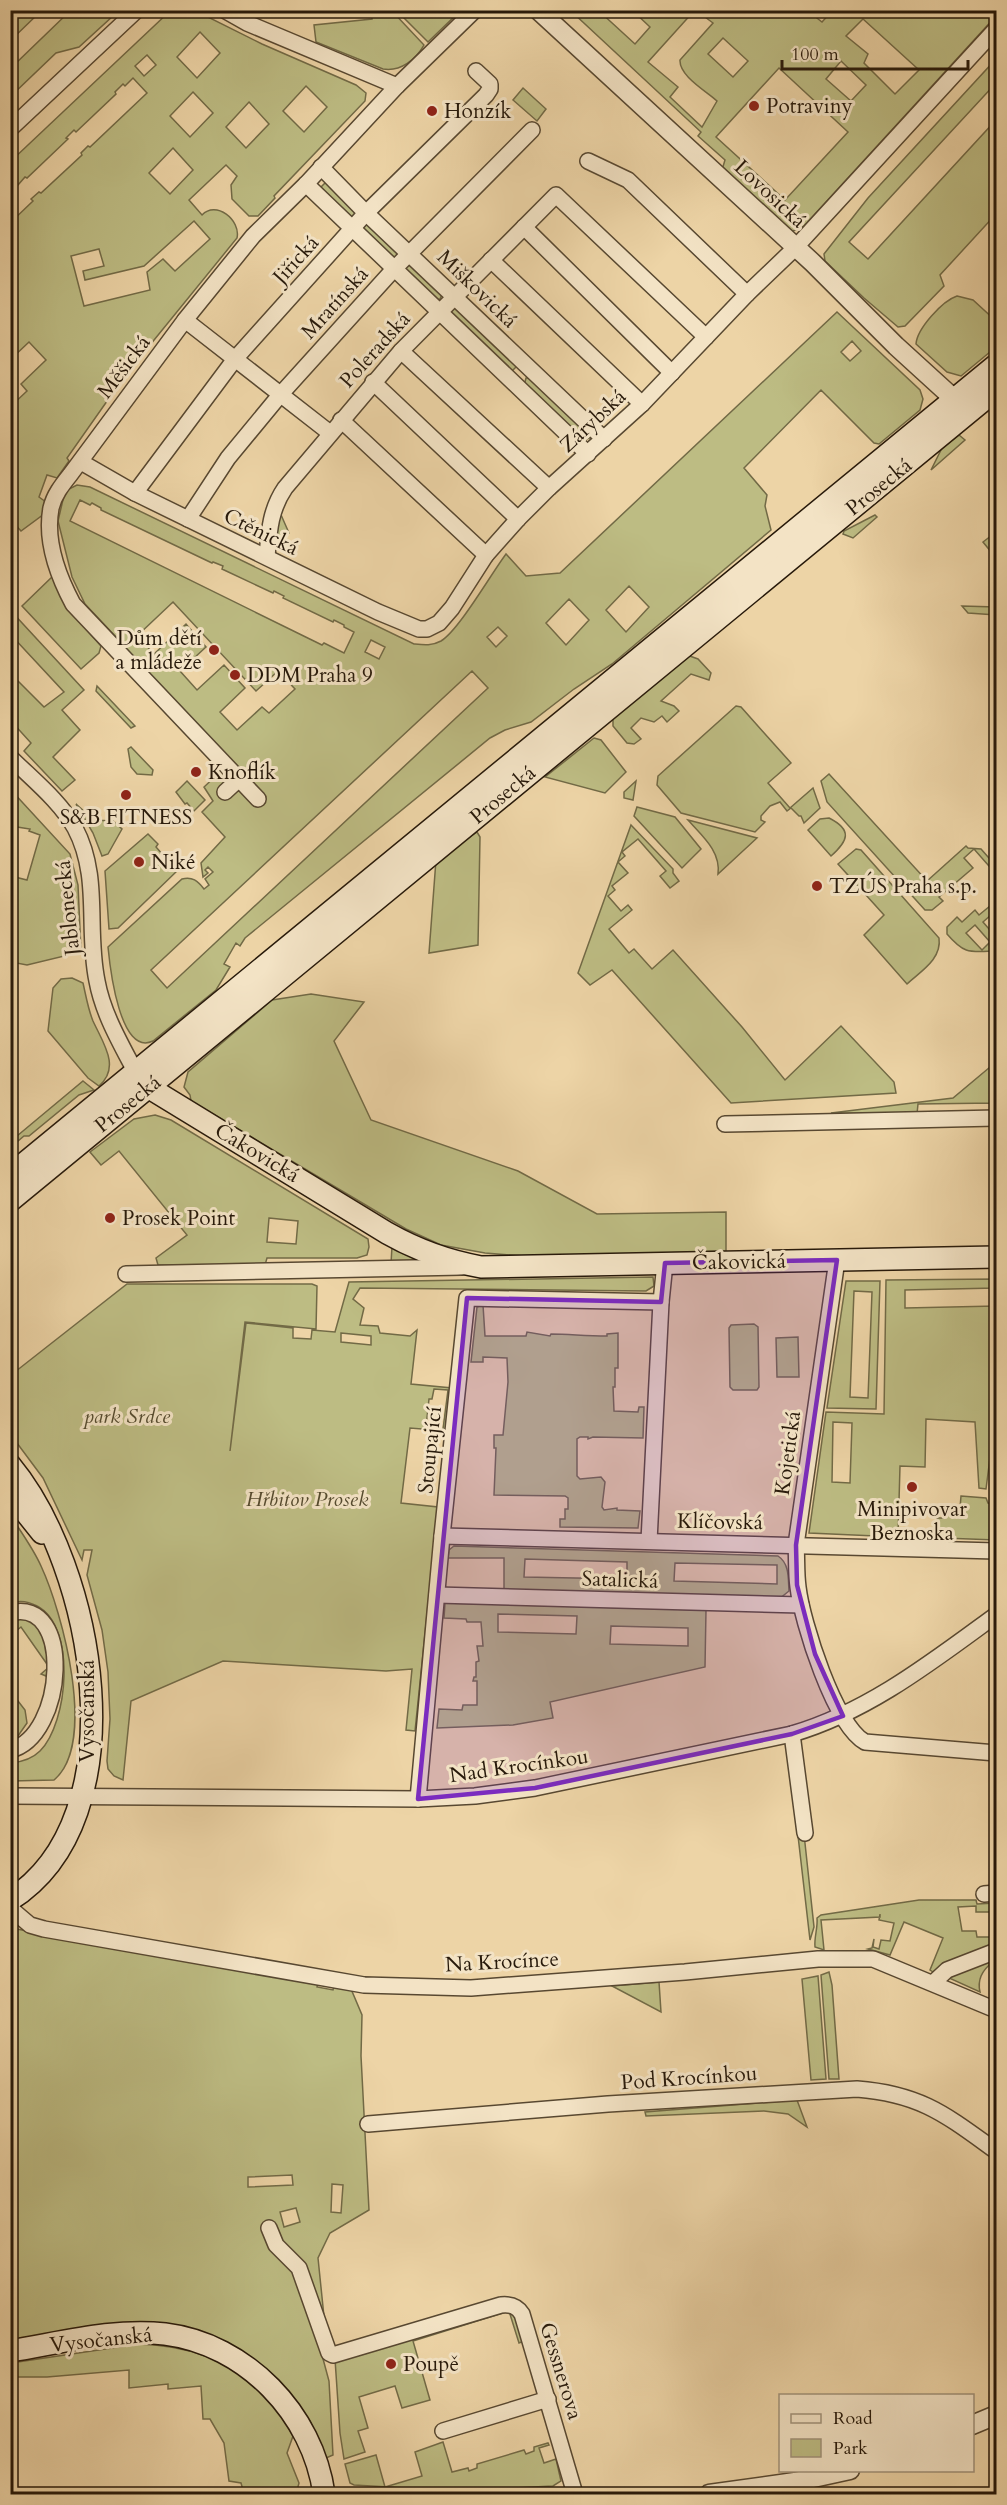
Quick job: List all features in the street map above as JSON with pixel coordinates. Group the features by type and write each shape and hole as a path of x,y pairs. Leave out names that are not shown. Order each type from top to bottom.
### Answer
{"main road":[{"name":"Prosecká","path":"10,1201 142,1080 560,722 962,406 996,365"},
{"name":"Prosecká","path":"962,406 996,390"},
{"name":"Prosecká","path":"10,1175 142,1080"},
{"name":"Čakovická","path":"142,1080 407,1244 454,1262 481,1266 996,1257"},
{"name":"Vysočanská","path":"10,1465 36,1500 66,1572 85,1635 91,1690 89,1759 81,1797 61,1847 36,1880 10,1900"},
{"name":"Vysočanská","path":"10,1493 42,1533 66,1572"},
{"name":"Vysočanská","path":"10,2351 136,2333 165,2334 206,2345 247,2367 276,2392 290,2410 311,2446 320,2472 324,2494"}],"street":[{"path":"10,129 137,10"},
{"path":"224,10 248,23 397,86"},
{"name":"Měšická","path":"258,800 114,647 84,619 65,590 50,534 51,507 57,492 185,320 253,236 306,184 397,86 475,10"},
{"name":"Lovosická","path":"538,10 962,406"},
{"name":"Zárybská","path":"427,629 439,623 452,608 486,555 518,519 642,404 747,294 795,248 996,29"},
{"name":"Jiřická","path":"135,493 235,359 366,213 486,95 490,84 476,71"},
{"name":"Mratínská","path":"188,519 228,458 280,395 394,269 532,130"},
{"path":"588,161 628,180 747,294"},
{"name":"Miškovická","path":"321,167 366,213 604,439"},
{"name":"Miškovická","path":"306,184 588,454"},
{"name":"Poleradská","path":"267,557 271,517 277,501 330,433 438,311 556,195 706,337"},
{"path":"524,227 672,373"},
{"path":"491,260 642,404"},
{"path":"185,320 330,433"},
{"path":"401,351 549,488"},
{"path":"373,382 518,519"},
{"path":"341,420 486,555"},
{"name":"Ctěnická","path":"81,462 135,493 188,519 410,626 427,629"},
{"name":"Jablonecká","path":"10,757 60,808 73,825 83,846 92,883 96,980 102,1002 142,1080"},
{"path":"225,792 238,780"},
{"path":"725,1124 996,1118"},
{"name":"Kojetická","path":"837,1260 796,1545 797,1585 815,1654 852,1732 865,1742 996,1753"},
{"path":"649,1541 665,1263"},
{"name":"Čakovická","path":"126,1274 381,1271 481,1266"},
{"name":"Stoupající","path":"418,1799 436,1595 467,1298 661,1302"},
{"name":"Klíčovská","path":"442,1536 996,1551"},
{"name":"Satalická","path":"436,1595 801,1605"},
{"path":"10,1613 29,1612 44,1624 56,1654 56,1667 48,1707 39,1731 30,1741 10,1750"},
{"name":"Nad Krocínkou","path":"10,1796 418,1799 475,1796 535,1788 792,1734 843,1716 912,1674 996,1615"},
{"path":"792,1734 805,1833"},
{"name":"Na Krocínce","path":"10,1908 22,1920 44,1929 364,1985 471,1988 685,1972 818,1959 873,1959 996,2010"},
{"path":"933,1983 947,1970 996,1951"},
{"name":"Pod Krocínkou","path":"368,2124 608,2104 857,2089 883,2091 912,2098 941,2112 996,2151"},
{"name":"Gessnerova","path":"269,2228 276,2245 299,2268 329,2353 333,2355 501,2305 513,2305 522,2314 575,2494"},
{"path":"443,2431 548,2399"},
{"path":"974,2424 996,2415"},
{"path":"709,2494 795,2482 841,2472"}],"highlighted area":[{"path":"837,1260 796,1545 797,1585 815,1654 843,1716 792,1734 535,1788 418,1799 467,1298 661,1302 665,1263"}],"green space":[{"path":"11,10 40,12 11,40"},
{"path":"833,10 996,10 996,16 804,226 793,231 787,229 722,170 725,160 698,136 701,132 571,11 599,11 635,44 650,27 633,11 694,11 648,62 678,87 670,97 702,127 717,101 688,77 680,60 713,23 697,11 808,11 822,22","holes":["863,19 919,70 895,94 864,63 868,54 846,36","723,38 748,61 733,77 708,54","841,61 866,85 851,101 826,79","779,68 848,132 785,200 716,137"]},
{"path":"70,11 109,11 114,15 79,47 56,53 11,96 11,65 14,65"},
{"path":"170,11 196,11 262,44 356,85 366,93 365,101 274,196 275,198 258,216 249,216 232,199 231,185 237,176 226,165 189,200 202,215 214,210 226,214 235,225 237,238 124,377 67,458 69,461 57,478 47,475 39,497 46,502 44,514 21,531 11,520 11,406 27,391 21,384 46,360 29,342 11,359 11,222 33,201 31,199 39,192 41,193 82,155 81,153 88,146 90,147 147,93 133,78 125,86 123,84 115,92 116,94 76,132 74,130 66,138 68,139 27,178 25,177 11,193 11,161","holes":["200,32 220,53 197,78 177,57","147,55 156,65 144,76 135,66","306,86 327,107 304,132 283,111","193,92 213,113 190,137 170,116","249,102 269,124 246,148 226,127","173,148 193,170 170,194 149,173","194,221 210,239 175,271 163,259 147,272 150,290 84,306 71,256 99,249 104,266 83,271 85,280 144,266"]},
{"path":"372,11 392,11 424,45 417,55 402,66 383,69 316,42 314,25 372,19"},
{"path":"397,11 460,11 428,42"},
{"path":"996,59 996,83 849,242 868,259 996,120 996,214 940,275 944,286 905,326 898,327 825,261 824,254 868,198"},
{"path":"523,88 546,109 537,121 513,100"},
{"path":"327,181 359,212 351,220 318,190"},
{"path":"364,222 369,222 401,252 397,261 361,231"},
{"path":"410,261 443,292 440,299 434,301 401,266"},
{"path":"957,296 973,300 996,321 996,347 961,376 947,372 916,344 917,338 931,316"},
{"path":"458,308 516,363 512,371 451,317 451,311"},
{"path":"837,312 920,390 923,399 920,410 879,444 874,443 821,390 744,468 767,495 765,506 771,530 612,664 531,722 505,730 490,738 245,938 240,946 236,943 224,964 230,967 216,990 153,1041 142,1042 132,1036 125,1024 114,990 108,947 182,879 194,880 204,889 209,885 205,879 213,872 208,867 205,870 208,873 203,877 201,863 225,837 202,812 213,801 204,787 222,770 228,776 228,782 233,791 241,791 112,637 116,637 85,604 72,577 58,521 65,491 77,485 90,487 414,644 434,644 448,635 466,614 506,554 526,576 560,573","holes":["852,341 861,351 850,361 841,352","80,500 90,505 92,503 101,510 212,563 223,566 222,569 273,593 274,591 284,596 283,598 333,622 334,620 354,632 344,653 324,643 322,645 70,521","629,586 649,607 626,632 606,610","569,599 589,620 566,645 546,623","173,602 256,691 278,671 295,689 269,713 262,707 237,730 220,712 245,688 224,665 197,690 180,671 206,647 186,624 154,654 137,636","498,627 507,636 496,647 487,637","371,640 385,647 379,659 365,652","472,671 488,688 167,988 151,970"]},
{"path":"526,378 530,378 590,432 590,438 581,441 524,386"},
{"path":"959,435 965,440 931,470 942,448"},
{"path":"278,508 289,533 275,539"},
{"path":"875,515 877,517 853,538 843,534 844,531"},
{"path":"996,532 996,558 983,542"},
{"path":"53,576 70,611 101,646 99,653 81,669 22,606"},
{"path":"962,606 996,607 996,615 968,613"},
{"path":"11,611 84,690 62,710 80,730 53,757 75,780 62,791 24,751 31,743 11,721 11,674 44,707 64,692 11,635"},
{"path":"687,655 698,659 711,673 709,680 691,674 661,701 674,706 679,711 667,722 662,716 654,722 641,718 631,728 641,739 634,744 627,743 613,726 613,717"},
{"path":"97,686 135,726 131,728 96,691"},
{"path":"736,706 741,707 791,763 768,783 790,808 813,788 820,808 804,823 801,816 791,808 787,811 780,802 770,806 761,816 761,820 765,822 755,832 681,813 657,785 658,776"},
{"path":"594,738 601,740 626,772 605,793 545,777"},
{"path":"131,747 153,770 152,775 137,774 131,767 128,749"},
{"path":"829,774 927,881 966,846 981,849 996,866 996,874 974,849 964,858 973,868 939,897 943,901 932,910 925,910 827,802 821,781"},
{"path":"187,781 205,800 194,811 176,792"},
{"path":"636,781 633,800 624,798 624,792"},
{"path":"11,790 70,854 78,885 81,952 27,965 11,962 11,876 27,880 40,835 29,831 30,829 11,826"},
{"path":"76,804 94,820 113,821 122,829 108,854 102,856 93,833"},
{"path":"637,807 675,817 701,849 682,868 634,816"},
{"path":"829,818 837,822 845,831 844,841 831,856 808,830 820,819"},
{"path":"688,820 757,838 718,874 714,851"},
{"path":"631,825 673,869 679,881 670,888 660,876 666,871 638,839 622,852 625,856 618,862 628,873 612,886 615,890 608,896 621,911 628,905 632,910 609,929 629,953 634,949 652,969 673,950 742,1027 785,1080 841,1026 894,1082 896,1093 731,1103 612,970 590,985 578,973"},
{"path":"477,832 480,837 478,945 429,953 436,860"},
{"path":"148,834 177,871 118,928 109,929 105,871"},
{"path":"856,849 861,850 939,938 934,958 907,984 864,935 884,915 838,864"},
{"path":"996,901 996,919 992,914 983,922 996,937 996,951 968,951 947,934 947,927 957,917 962,922 975,910 979,915","holes":["975,925 990,942 982,950 966,933"]},
{"path":"72,978 83,983 91,1016 108,1055 109,1071 99,1086 88,1078 48,1031 53,988 61,979"},
{"path":"311,994 364,1002 334,1041 371,1120 518,1171 597,1214 726,1212 726,1251 538,1257 485,1253 441,1245 406,1229 191,1101 184,1087 188,1072 272,1000"},
{"path":"996,1062 996,1109 995,1103 918,1104 917,1114 831,1113 953,1098"},
{"path":"83,1081 94,1090 79,1095 29,1136 24,1136 11,1147 11,1141"},
{"path":"155,1115 171,1120 368,1239 367,1255 357,1258 267,1258 265,1265 158,1265 156,1258 187,1235 119,1151 101,1165 90,1152 134,1119","holes":["269,1218 298,1221 296,1244 267,1242"]},
{"path":"392,1246 426,1262 391,1264"},
{"path":"653,1277 654,1286 646,1291 360,1288 353,1299 364,1308 360,1325 378,1326 380,1333 410,1336 417,1330 411,1384 452,1388 447,1431 410,1428 401,1503 438,1507 415,1731 406,1730 412,1669 386,1671 223,1661 131,1701 123,1780 114,1776 108,1769 107,1761 110,1719 108,1672 102,1630 87,1575 92,1550 84,1550 82,1560 43,1478 11,1435 11,1375 127,1284 312,1284 317,1286 316,1329 245,1322 230,1451 246,1323 293,1328 293,1338 311,1339 312,1330 335,1332 349,1282","holes":["341,1333 371,1336 371,1345 341,1342","434,1389 448,1390 443,1429 426,1427 429,1399 432,1399"]},
{"path":"996,1279 996,1288 905,1290 905,1308 996,1306 996,1447 990,1458 986,1489 979,1488 975,1422 926,1419 925,1467 900,1466 898,1537 809,1533 826,1412 884,1414 886,1280","holes":["833,1422 852,1423 850,1483 832,1482"]},
{"path":"846,1281 880,1281 876,1409 827,1408","holes":["854,1291 872,1292 868,1398 850,1397"]},
{"path":"483,1305 485,1336 526,1336 527,1332 550,1336 551,1334 607,1336 607,1334 618,1333 618,1368 615,1368 615,1387 613,1387 614,1411 638,1412 639,1407 644,1407 643,1438 593,1437 588,1439 588,1437 580,1437 577,1439 577,1476 580,1479 601,1477 605,1482 602,1507 604,1510 617,1508 617,1510 640,1511 638,1528 560,1527 560,1519 565,1519 565,1509 568,1509 568,1498 565,1496 494,1495 496,1448 494,1448 494,1435 503,1435 508,1382 507,1358 483,1357 483,1362 471,1362 477,1307"},
{"path":"754,1324 758,1327 759,1387 757,1390 733,1390 730,1387 729,1328 731,1325"},
{"path":"798,1337 799,1377 777,1377 776,1338"},
{"path":"961,1496 986,1498 988,1503 996,1504 996,1540 943,1538 943,1532 937,1531 937,1518 945,1518 947,1508 960,1508"},
{"path":"10,1515 41,1566 58,1613 72,1676 75,1708 73,1737 67,1762 54,1780 11,1781 11,1763 34,1756 50,1738 62,1698 64,1676 63,1654 58,1634 50,1617 30,1603 21,1601 11,1603"},
{"path":"454,1546 778,1556 785,1563 789,1591 779,1599 504,1592 504,1558 448,1558 449,1550","holes":["525,1559 627,1562 627,1579 524,1577","675,1563 777,1565 777,1584 674,1581"]},
{"path":"445,1603 706,1610 705,1667 550,1702 553,1718 513,1725 437,1728 439,1709 462,1710 463,1705 477,1705 477,1681 473,1681 476,1677 476,1662 479,1661 477,1646 483,1646 481,1622 444,1618","holes":["498,1614 577,1616 576,1634 498,1632","611,1626 688,1628 688,1646 610,1644"]},
{"path":"21,1618 35,1624 39,1629 48,1649 49,1667 21,1627 11,1635 11,1619"},
{"path":"49,1667 46,1676 41,1674"},
{"path":"18,1701 25,1710 27,1723 18,1736 11,1739 11,1706"},
{"path":"797,1827 804,1834 814,1927 810,1940"},
{"path":"919,1900 976,1900 977,1904 996,1903 996,1912 976,1912 976,1906 958,1907 962,1931 976,1931 977,1937 996,1937 996,1947 956,1960 933,1972 930,1970 943,1938 904,1922 890,1955 868,1949 872,1948 874,1939 873,1947 879,1949 881,1940 890,1941 894,1923 879,1920 879,1917 821,1920 824,1950 815,1947 817,1918 821,1915"},
{"path":"11,1928 318,1983 317,1987 333,1990 334,1986 351,1989 362,2015 361,2056 369,2210 330,2233 318,2258 327,2346 322,2355 329,2381 333,2455 326,2458 310,2421 290,2394 265,2373 217,2342 11,2340","holes":["292,2175 293,2185 248,2187 248,2177","332,2184 343,2185 341,2213 331,2212","296,2208 300,2222 284,2227 280,2212"]},
{"path":"996,1957 996,1963 989,1965 981,1975 980,1992 949,1978 950,1976"},
{"path":"829,1972 839,2079 829,2079 821,1975"},
{"path":"818,1976 826,2079 811,2080 802,1979"},
{"path":"659,1982 661,2012 612,1986"},
{"path":"797,2100 807,2127 788,2114 764,2111 646,2116 645,2112"},
{"path":"501,2308 514,2311 524,2341 519,2343 509,2311 413,2341 430,2400 402,2408 395,2386 359,2397 368,2428 358,2431 365,2452 344,2459 335,2359"},
{"path":"139,2344 188,2350 210,2358 248,2380 265,2396 280,2414 293,2436 287,2453 299,2483 296,2494 244,2494 241,2483 229,2481 224,2443 210,2419 203,2419 201,2386 168,2389 168,2384 129,2388 129,2370 47,2377 11,2377 11,2363"},
{"path":"443,2442 452,2472 468,2468 469,2471 477,2468 477,2464 524,2450 526,2454 534,2451 534,2447 548,2443 549,2445 539,2448 544,2463 556,2459 561,2481 553,2486 458,2491 386,2487 422,2476 415,2452"},
{"path":"376,2455 385,2487 350,2483 345,2464"}],"waterway":[{"path":"10,2279 16,2282"}],"place":[{"name":"Potraviny","path":"754,106"},
{"name":"Honzík","path":"432,111"},
{"name":"Dům dětí a mládeže","path":"214,650"},
{"name":"DDM Praha 9","path":"235,675"},
{"name":"Knoflík","path":"196,772"},
{"name":"S&B FITNESS","path":"126,795"},
{"name":"Niké","path":"139,862"},
{"name":"TZÚS Praha s.p.","path":"817,886"},
{"name":"Prosek Point","path":"110,1218"},
{"name":"Minipivovar Beznoska","path":"912,1487"},
{"name":"Poupě","path":"391,2364"}],"park label":[{"name":"park Srdce","path":"127,1416"},
{"name":"Hřbitov Prosek","path":"307,1499"}]}
